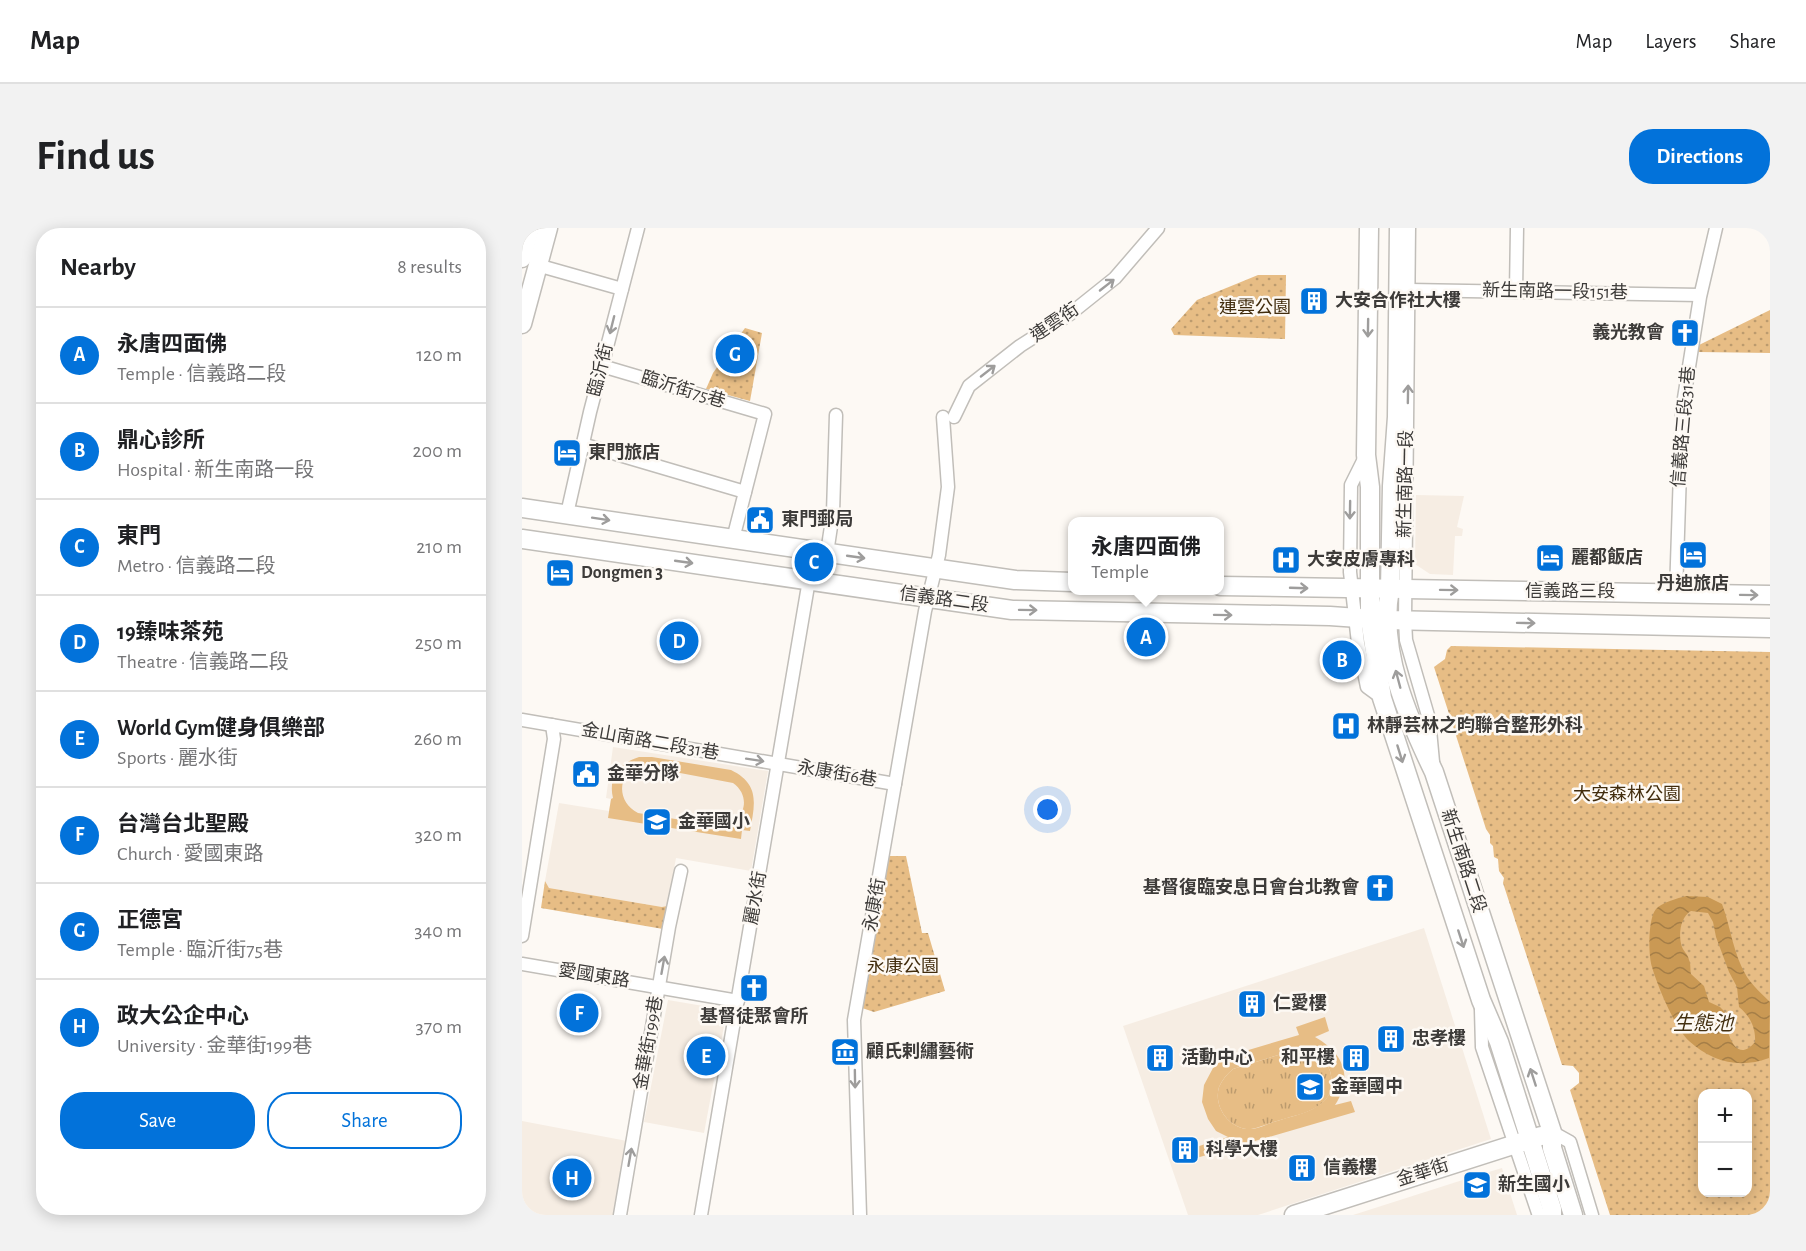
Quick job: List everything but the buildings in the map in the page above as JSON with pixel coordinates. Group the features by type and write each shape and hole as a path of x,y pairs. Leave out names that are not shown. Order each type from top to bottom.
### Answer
{"main road":[{"path":"522,324 530,261 530,228"},
{"path":"530,261 548,228"},
{"name":"新生南路一段","path":"1369,228 1366,455 1370,487 1370,589"},
{"name":"新生南路一段","path":"1397,589 1392,486 1397,417 1399,228"},
{"name":"信義路二段","path":"522,508 1015,580 1068,582"},
{"name":"信義路二段","path":"522,539 1012,610 1379,619"},
{"path":"1224,586 1370,589"},
{"name":"信義路三段","path":"1370,589 1770,595"},
{"name":"新生南路二段","path":"1370,589 1388,641 1410,722 1434,772 1552,1132 1552,1148 1573,1215"},
{"name":"新生南路二段","path":"1397,589 1379,619 1382,698 1481,999 1499,1042 1522,1142 1552,1215"},
{"name":"信義路三段","path":"1379,619 1770,628"},
{"name":"金華街","path":"1294,1215 1552,1132"}],"street":[{"name":"臨沂街","path":"567,514 582,444 638,228"},
{"name":"連雲街","path":"928,597 939,555 948,487 948,417 969,386 1020,346 1070,314 1106,285 1158,228"},
{"name":"新生南路一段","path":"1397,589 1409,290 1409,228"},
{"path":"1516,292 1517,228"},
{"name":"信義路三段31巷","path":"1676,593 1682,411 1700,295 1716,228"},
{"path":"530,261 622,289"},
{"name":"新生南路一段151巷","path":"1409,290 1700,295"},
{"name":"臨沂街75巷","path":"602,366 765,414 745,492"},
{"path":"827,553 833,507 836,415"},
{"path":"582,444 745,492 733,539"},
{"name":"新生南路一段","path":"1366,455 1351,485 1350,588 1379,619"},
{"name":"麗水街","path":"701,1215 809,580"},
{"name":"永康街","path":"860,1215 854,1020 928,597"},
{"name":"金山南路二段31巷","path":"522,720 779,763"},
{"path":"522,936 554,739 552,725"},
{"name":"永康街6巷","path":"779,763 895,784"},
{"name":"金華街199巷","path":"620,1215 681,871"},
{"name":"愛國東路","path":"522,964 738,1001"},
{"name":"新生南路二段","path":"1552,1132 1570,1142 1592,1215"},
{"name":"新生南路二段","path":"1522,1142 1540,1215"}],"shaded area":[{"path":"1416,495 1464,496 1457,527 1463,529 1462,536 1455,536 1453,575 1430,574 1415,564"},
{"name":"金華國小","path":"613,747 768,771 751,871 676,858 667,906 662,907 549,888 545,881 559,803 609,811 611,799 606,798"},
{"name":"金華國中","path":"1424,928 1491,1139 1258,1215 1188,1215 1123,1026"},
{"path":"668,1000 727,1010 704,1133 644,1122"},
{"path":"522,1121 627,1141 615,1215 522,1215"},
{"name":"新生國小","path":"1502,1168 1517,1215 1353,1215 1472,1177"}],"green space":[{"name":"連雲公園","path":"1258,275 1286,275 1285,339 1174,335 1171,329 1197,300"},
{"path":"1770,310 1770,353 1698,352 1699,345"},
{"path":"745,328 762,333 750,401 706,389 713,373"},
{"name":"大安森林公園","path":"1451,646 1770,652 1770,1215 1610,1215 1570,1090 1579,1083 1579,1073 1573,1066 1562,1065 1503,883 1504,878 1499,871 1498,859 1494,857 1490,835 1486,829 1434,667 1445,659 1447,650"},
{"path":"639,757 652,757 731,770 751,788 754,804 750,831 742,830 741,839 608,818 613,798 614,778 621,767","holes":["643,766 733,783 743,795 743,809 735,821 719,826 638,813 626,802 622,787 628,774"]},
{"name":"永康公園","path":"888,856 906,856 922,933 928,933 945,991 874,1012 862,1008"},
{"path":"545,881 549,888 667,906 663,929 541,908"},
{"path":"1325,1017 1329,1031 1315,1037 1333,1050 1343,1066 1344,1084 1335,1105 1351,1101 1355,1112 1186,1161 1183,1151 1228,1137 1216,1131 1208,1119 1202,1102 1204,1085 1213,1068 1225,1057 1299,1035 1296,1027","holes":["1298,1049 1313,1053 1328,1066 1332,1083 1324,1101 1317,1107 1254,1129 1236,1126 1225,1116 1219,1102 1219,1087 1233,1069"]},
{"path":"1298,1049 1317,1055 1328,1066 1332,1084 1324,1101 1307,1112 1251,1129 1236,1126 1225,1116 1219,1102 1219,1087 1233,1069"}],"water":[{"name":"生態池","path":"1686,896 1708,897 1722,904 1742,968 1752,984 1770,1002 1769,1058 1748,1063 1717,1059 1689,1041 1672,1017 1652,967 1649,946 1650,928 1653,914 1658,907","holes":["1691,911 1708,913 1729,972 1737,987 1739,1007 1749,1018 1753,1027 1755,1042 1748,1049 1741,1050 1732,1042 1725,1012 1709,1002 1704,986 1691,974 1690,963 1682,947 1680,932 1687,914"]}],"place":[{"name":"大安合作社大樓","path":"1314,301"},
{"name":"義光教會","path":"1685,333"},
{"name":"正德宮","path":"735,354"},
{"name":"東門旅店","path":"567,453"},
{"name":"東門郵局","path":"760,520"},
{"name":"丹迪旅店","path":"1693,555"},
{"name":"麗都飯店","path":"1550,558"},
{"name":"大安皮膚專科","path":"1286,560"},
{"name":"東門","path":"814,562"},
{"name":"Dongmen 3","path":"560,573"},
{"name":"永唐四面佛","path":"1146,637"},
{"name":"19臻味茶苑","path":"679,641"},
{"name":"鼎心診所","path":"1342,660"},
{"name":"林靜芸林之昀聯合整形外科","path":"1346,726"},
{"name":"金華分隊","path":"586,774"},
{"name":"金華國小","path":"657,822"},
{"name":"基督復臨安息日會台北教會","path":"1380,888"},
{"name":"基督徒聚會所","path":"754,988"},
{"name":"仁愛樓","path":"1252,1004"},
{"name":"台灣台北聖殿","path":"579,1013"},
{"name":"忠孝樓","path":"1391,1039"},
{"name":"顧氏剌繡藝術","path":"845,1052"},
{"name":"World Gym健身俱樂部","path":"706,1056"},
{"name":"活動中心","path":"1160,1058"},
{"name":"和平樓","path":"1356,1058"},
{"name":"金華國中","path":"1310,1087"},
{"name":"科學大樓","path":"1185,1150"},
{"name":"信義樓","path":"1302,1168"},
{"name":"政大公企中心","path":"572,1178"},
{"name":"新生國小","path":"1477,1185"}]}
